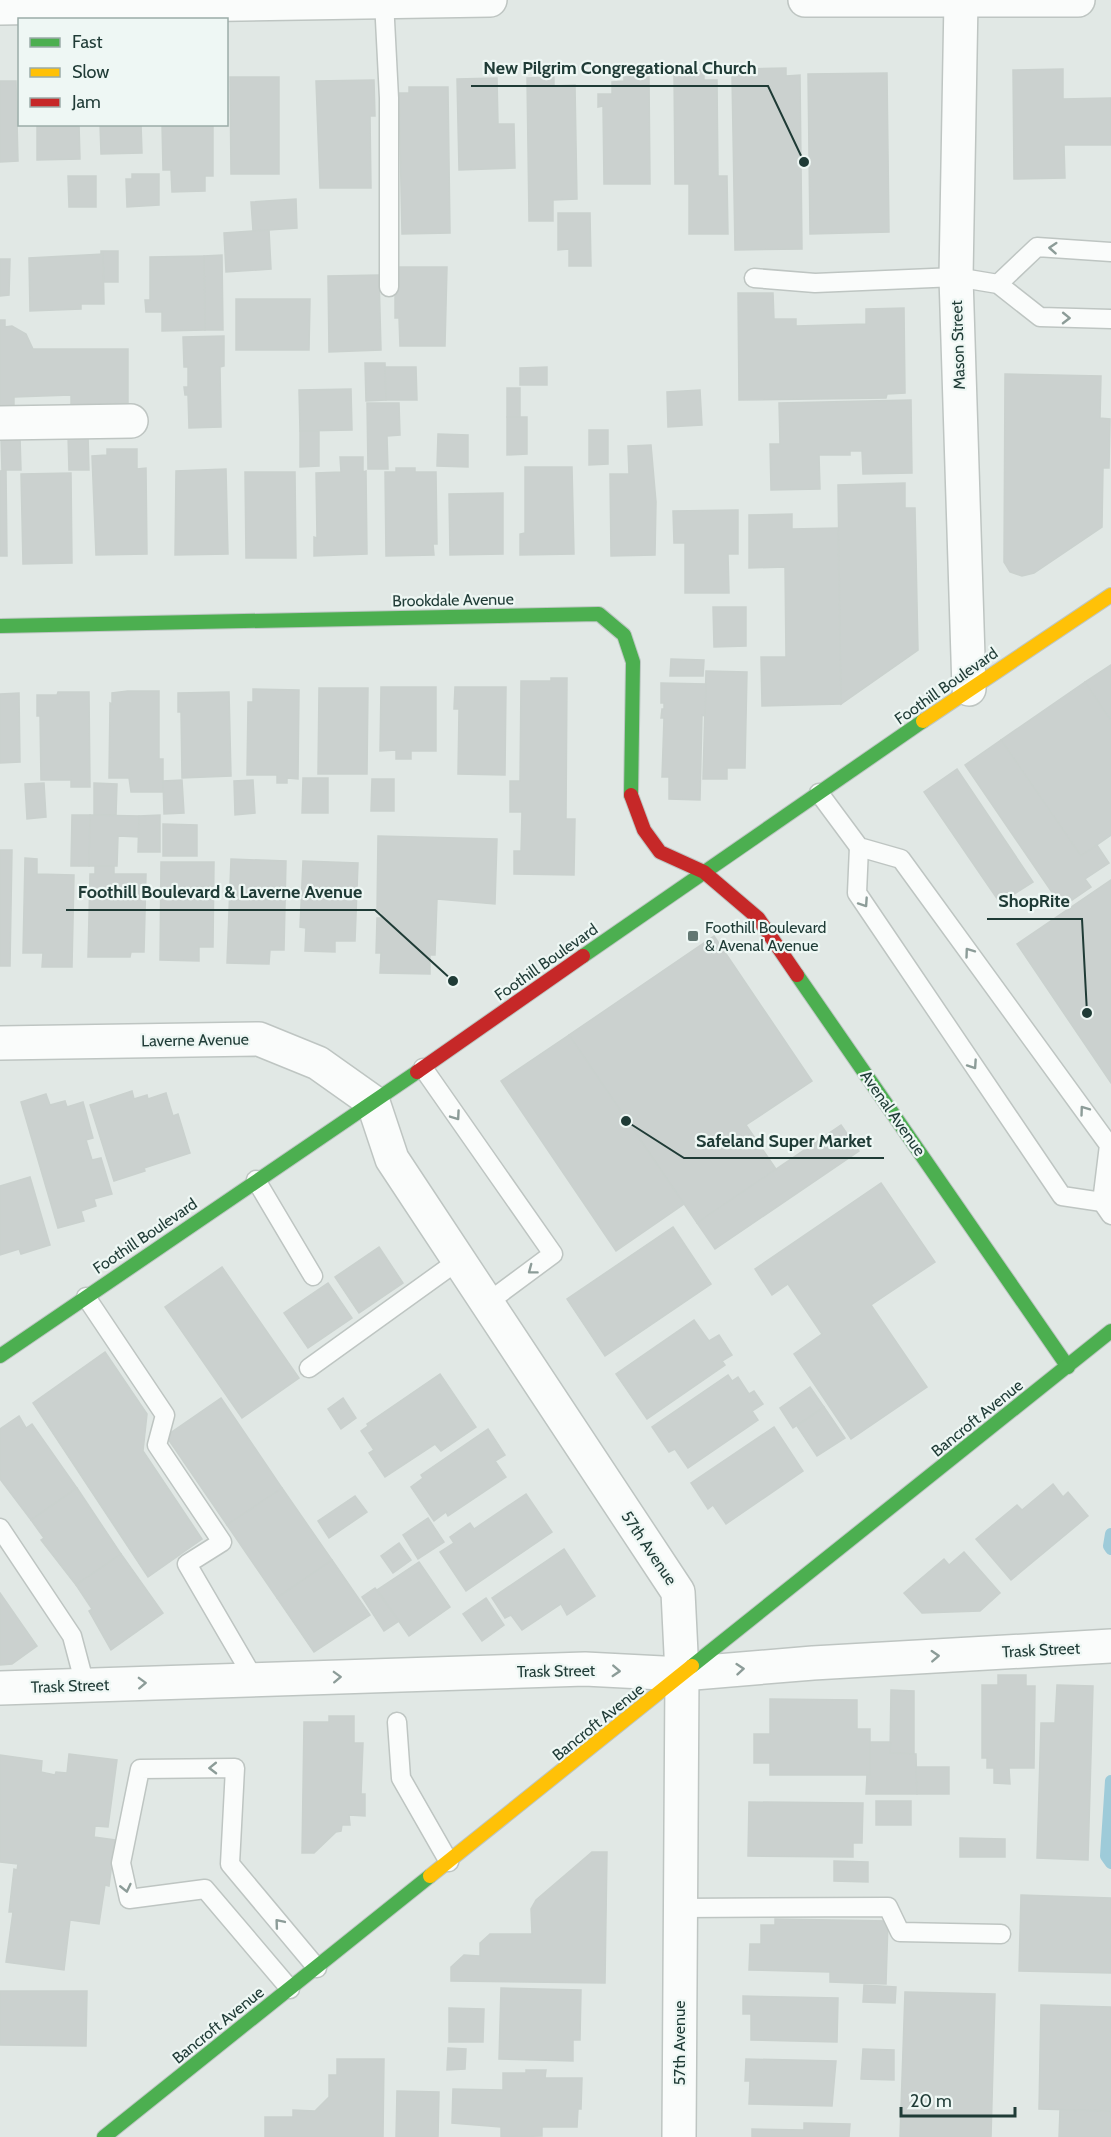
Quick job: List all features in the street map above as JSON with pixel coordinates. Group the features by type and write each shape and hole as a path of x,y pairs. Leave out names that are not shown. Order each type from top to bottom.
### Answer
{"street":[{"path":"0,8 278,1 489,0"},
{"path":"806,0 1077,0"},
{"name":"Mason Street","path":"961,1 956,277 969,689"},
{"path":"0,423 131,421"},
{"name":"Foothill Boulevard","path":"0,1356 423,1068 969,689 1111,595"},
{"name":"Brookdale Avenue","path":"0,626 599,614 624,635 633,662 632,798 644,830 660,852 704,872"},
{"name":"Avenal Avenue","path":"704,872 758,918 1068,1366"},
{"name":"Laverne Avenue","path":"0,1043 260,1039 318,1063 373,1102"},
{"name":"57th Avenue","path":"373,1102 392,1159 678,1592 682,1674 679,2137"},
{"name":"Bancroft Avenue","path":"104,2137 1108,1336"},
{"name":"Trask Street","path":"0,1688 585,1669 682,1674 813,1663 1111,1646"}],"lane":[{"path":"384,1 389,98 389,287"},
{"path":"999,284 1037,247 1111,252"},
{"path":"754,278 815,283 956,277 999,284 1041,317 1111,319"},
{"path":"819,793 859,847 901,859 1109,1145 1108,1203 1062,1196 857,893 859,847"},
{"path":"423,1068 553,1254 488,1303"},
{"path":"256,1180 313,1276"},
{"path":"309,1368 459,1260"},
{"path":"86,1297 165,1414 157,1445 222,1542 187,1564 254,1679"},
{"path":"0,1528 72,1636 85,1685"},
{"path":"397,1722 401,1778 449,1862"},
{"path":"290,1989 205,1889 129,1899 120,1863 140,1769 235,1768 230,1864 317,1968"},
{"path":"680,1908 888,1907 900,1932 1001,1934"}],"building":[{"path":"786,68 786,76 800,75 802,249 735,250 732,76 738,76 737,69"},
{"path":"1063,69 1063,99 1111,98 1111,145 1064,145 1065,178 1014,179 1013,70"},
{"path":"704,70 704,80 717,80 718,176 727,176 728,234 689,234 689,184 675,184 674,71"},
{"path":"887,73 889,232 810,234 808,74"},
{"path":"649,76 650,184 604,184 603,106 598,107 598,94 612,94 612,82 624,81 624,77"},
{"path":"230,77 279,77 279,174 231,174"},
{"path":"554,77 554,86 575,85 577,199 553,200 553,221 529,221 527,78"},
{"path":"497,78 498,124 514,124 515,168 459,170 457,79"},
{"path":"374,80 375,116 370,116 371,188 320,188 316,81"},
{"path":"0,81 16,81 18,161 0,162"},
{"path":"409,87 448,87 450,233 402,234 399,93 409,93"},
{"path":"37,126 79,126 80,159 37,160"},
{"path":"100,126 141,126 142,153 101,154"},
{"path":"162,126 213,126 213,176 205,176 205,191 172,192 171,170 163,170"},
{"path":"132,174 159,174 159,205 127,207 126,179 132,179"},
{"path":"68,176 96,176 96,207 69,207"},
{"path":"296,199 297,228 253,231 251,202"},
{"path":"558,213 590,213 591,266 569,266 569,249 558,250"},
{"path":"269,230 271,269 226,272 224,233"},
{"path":"101,251 118,251 118,282 104,282"},
{"path":"103,254 104,304 81,304 81,309 30,311 29,258"},
{"path":"222,255 223,330 205,330 204,256"},
{"path":"204,256 205,330 162,331 162,312 146,312 145,300 150,300 150,257"},
{"path":"0,259 10,259 9,295 0,296"},
{"path":"395,267 447,267 445,346 400,346 399,318 395,318"},
{"path":"379,275 381,350 329,352 328,276"},
{"path":"738,293 773,293 774,319 796,319 796,326 866,324 866,309 904,308 905,393 887,394 886,398 739,400"},
{"path":"236,299 310,299 309,350 236,350"},
{"path":"0,320 5,320 5,327 12,326 26,334 33,349 128,349 128,403 100,404 100,409 71,409 71,395 14,397 14,409 0,409"},
{"path":"224,336 224,366 220,367 221,427 189,428 188,395 185,395 184,387 188,387 188,367 184,367 183,337"},
{"path":"365,363 385,363 386,400 366,401"},
{"path":"385,367 416,367 417,400 386,400"},
{"path":"547,367 547,385 520,385 520,368"},
{"path":"1005,374 1101,376 1100,418 1110,419 1109,468 1103,468 1102,527 1034,573 1022,576 1010,572 1004,562"},
{"path":"507,388 520,388 520,417 507,417"},
{"path":"351,389 352,430 300,431 299,390"},
{"path":"700,390 702,425 668,427 667,392"},
{"path":"911,400 912,473 863,474 862,451 850,451 850,455 819,455 820,489 771,490 770,444 780,444 779,403"},
{"path":"367,403 399,403 400,435 387,436 388,469 368,469"},
{"path":"507,417 527,417 527,454 507,455"},
{"path":"589,430 608,430 608,464 589,465"},
{"path":"300,431 319,431 319,466 300,467"},
{"path":"438,434 468,435 468,467 437,466"},
{"path":"68,435 88,435 89,470 69,470"},
{"path":"20,437 21,470 2,470 1,438"},
{"path":"651,445 656,502 655,555 611,556 610,474 629,474 628,446"},
{"path":"107,449 137,449 137,469 146,468 147,554 96,555 92,456 107,455"},
{"path":"340,457 363,457 363,472 366,471 367,554 314,556 314,537 317,538 316,473 341,472"},
{"path":"525,467 572,467 574,554 520,555 520,534 525,533"},
{"path":"396,468 415,468 415,472 436,472 437,544 433,544 434,555 386,556 385,472 396,472"},
{"path":"226,469 228,554 175,555 176,471"},
{"path":"6,470 7,556 0,556 0,471"},
{"path":"245,472 295,472 296,558 246,558"},
{"path":"71,473 72,563 23,564 21,474"},
{"path":"905,483 905,508 915,508 918,650 841,704 838,485"},
{"path":"503,493 503,554 450,555 449,494"},
{"path":"738,510 738,554 728,554 729,593 685,593 685,543 674,543 673,511"},
{"path":"792,514 792,529 838,528 841,704 762,706 761,657 786,657 785,567 749,568 749,515"},
{"path":"713,607 746,607 746,646 714,647"},
{"path":"671,659 704,660 703,676 670,676"},
{"path":"1111,665 1111,721 1085,682"},
{"path":"706,671 747,672 745,768 727,768 727,779 703,779"},
{"path":"551,678 567,678 566,819 575,819 574,875 514,874 514,851 521,851 522,812 510,812 510,781 520,781 521,681 551,681"},
{"path":"1085,682 1111,721 1111,835 1081,856 1001,740"},
{"path":"661,683 706,684 705,716 702,715 700,800 669,799 669,777 662,777 664,718 661,718 664,703 661,703"},
{"path":"381,687 436,687 436,751 411,751 411,759 396,759 396,750 380,751"},
{"path":"455,687 506,687 505,775 458,774 459,709 454,709"},
{"path":"319,688 368,688 367,774 318,774"},
{"path":"253,689 299,690 298,779 287,778 287,783 277,783 277,775 247,775 248,702 253,702"},
{"path":"159,691 159,759 163,759 163,792 131,792 129,778 109,778 112,693"},
{"path":"58,692 89,692 90,787 71,787 71,780 41,780 40,716 37,716 37,695 57,695"},
{"path":"229,692 231,776 182,778 181,712 178,712 178,693"},
{"path":"19,693 20,762 0,763 0,694"},
{"path":"1001,740 1081,856 1097,845 1109,863 1085,879 1091,887 1062,907 965,765"},
{"path":"957,769 1033,882 1000,903 924,792"},
{"path":"303,778 328,778 328,813 302,813"},
{"path":"372,779 394,779 394,811 371,811"},
{"path":"182,780 184,813 164,814 163,781"},
{"path":"253,780 255,813 235,815 234,781"},
{"path":"44,783 46,817 27,819 25,784"},
{"path":"94,783 117,784 116,815 94,815"},
{"path":"72,815 90,815 89,866 71,866"},
{"path":"90,815 139,816 139,837 118,836 117,866 89,866"},
{"path":"160,815 160,852 138,852 139,816"},
{"path":"163,824 197,825 197,856 163,856"},
{"path":"378,836 497,839 495,904 437,899 435,955 430,955 430,974 380,973 381,953 376,953 377,918 382,918 382,912 377,912"},
{"path":"0,850 12,850 10,966 0,966"},
{"path":"25,858 37,859 37,874 74,875 72,967 42,967 43,953 23,953"},
{"path":"231,859 286,861 284,950 270,950 269,964 227,963"},
{"path":"303,861 358,863 355,941 335,941 335,952 305,951 306,928 300,927"},
{"path":"161,862 214,862 213,947 199,947 199,961 160,960"},
{"path":"95,866 114,866 114,874 146,874 144,952 131,952 130,957 88,957 90,874 95,874"},
{"path":"1111,880 1111,1083 1017,944"},
{"path":"714,936 812,1081 746,1125 776,1169 697,1223 569,1035"},
{"path":"569,1035 684,1204 616,1251 501,1081"},
{"path":"132,1091 134,1099 147,1095 148,1099 166,1093 173,1116 178,1114 190,1153 144,1168 145,1171 114,1181 90,1105"},
{"path":"46,1094 50,1105 65,1101 67,1107 83,1102 93,1138 86,1140 92,1160 101,1158 112,1194 94,1199 96,1206 81,1211 84,1221 58,1228 21,1102"},
{"path":"841,1125 859,1151 715,1249 697,1223"},
{"path":"30,1177 50,1245 21,1254 19,1249 0,1255 0,1186"},
{"path":"881,1183 935,1262 871,1305 927,1387 851,1439 794,1354 822,1334 788,1284 772,1295 755,1269"},
{"path":"673,1227 711,1284 605,1356 567,1299"},
{"path":"379,1247 403,1283 359,1313 335,1277"},
{"path":"222,1267 299,1378 242,1418 165,1307"},
{"path":"328,1283 352,1318 308,1348 284,1313"},
{"path":"694,1320 709,1341 719,1335 732,1355 722,1361 725,1365 647,1419 616,1374"},
{"path":"105,1352 147,1414 143,1451 202,1539 148,1577 33,1403"},
{"path":"440,1374 476,1427 441,1451 435,1444 385,1477 369,1453 374,1450 361,1431 368,1426 367,1424"},
{"path":"728,1375 732,1381 738,1377 749,1394 754,1391 763,1404 752,1411 758,1420 688,1468 675,1449 669,1452 652,1427"},
{"path":"810,1387 824,1407 793,1428 780,1408"},
{"path":"221,1398 282,1488 227,1525 166,1436"},
{"path":"343,1398 356,1418 341,1429 328,1409"},
{"path":"824,1407 845,1438 817,1456 797,1426"},
{"path":"19,1416 26,1428 32,1424 77,1488 31,1520 0,1479 0,1429"},
{"path":"774,1427 803,1471 726,1524 713,1505 708,1509 691,1483"},
{"path":"488,1429 505,1455 495,1461 506,1477 448,1516 446,1512 434,1521 411,1487 423,1478 421,1475"},
{"path":"1053,1484 1063,1497 1068,1492 1088,1516 1011,1580 976,1539 1017,1505 1022,1510"},
{"path":"77,1488 121,1554 76,1585 41,1540 44,1538 31,1520"},
{"path":"282,1488 332,1560 277,1598 227,1525"},
{"path":"526,1494 552,1532 466,1591 440,1552 454,1543 450,1537 470,1523 474,1529"},
{"path":"355,1496 367,1512 329,1538 318,1521"},
{"path":"428,1518 444,1542 418,1559 403,1535"},
{"path":"399,1543 411,1560 393,1573 381,1556"},
{"path":"564,1549 595,1596 567,1615 561,1604 522,1630 511,1615 505,1618 492,1598"},
{"path":"964,1552 1000,1593 980,1611 922,1613 904,1593 944,1559 949,1565"},
{"path":"121,1554 163,1613 111,1650 89,1611 92,1609 76,1585"},
{"path":"332,1560 370,1615 314,1652 277,1598"},
{"path":"419,1562 450,1607 409,1636 377,1590"},
{"path":"375,1588 399,1621 384,1631 362,1597"},
{"path":"0,1593 37,1646 12,1664 0,1665"},
{"path":"486,1598 504,1625 482,1641 463,1614"},
{"path":"998,1675 1026,1675 1026,1686 1035,1686 1034,1768 1009,1768 1010,1784 994,1783 994,1768 987,1768 987,1758 982,1758 982,1685 998,1685"},
{"path":"1057,1685 1093,1686 1088,1860 1037,1858 1041,1723 1055,1723"},
{"path":"891,1690 914,1691 914,1754 890,1753"},
{"path":"770,1699 857,1700 857,1729 870,1729 870,1775 770,1775 770,1763 754,1763 754,1734 770,1734"},
{"path":"329,1716 354,1716 354,1743 363,1743 361,1794 365,1794 365,1816 349,1815 350,1825 342,1825 341,1831 336,1832 314,1853 302,1853 304,1722 329,1722"},
{"path":"870,1742 891,1742 890,1753 916,1754 917,1794 866,1794 867,1775 870,1775"},
{"path":"69,1754 117,1760 108,1827 95,1826 94,1837 115,1840 109,1886 105,1885 99,1924 70,1920 64,1970 6,1962 13,1912 9,1912 14,1869 17,1870 18,1864 0,1862 0,1755 42,1761 41,1772 55,1775 56,1772 67,1773"},
{"path":"916,1767 949,1767 949,1794 917,1794"},
{"path":"876,1801 911,1801 911,1825 876,1825"},
{"path":"749,1802 863,1803 862,1843 853,1843 853,1857 748,1856"},
{"path":"960,1838 1005,1839 1005,1857 960,1857"},
{"path":"592,1852 607,1852 605,1983 451,1981 451,1967 464,1955 480,1956 480,1943 490,1934 532,1934 531,1909 536,1900"},
{"path":"834,1861 868,1862 868,1882 834,1881"},
{"path":"1021,1895 1111,1898 1111,1973 1019,1971"},
{"path":"775,1919 888,1921 886,1984 830,1982 830,1972 749,1970 750,1944 761,1944 761,1925 775,1925"},
{"path":"864,1985 896,1987 895,2003 863,2002"},
{"path":"501,1988 581,1990 580,2040 573,2040 573,2061 499,2059"},
{"path":"0,1991 87,1991 86,2046 0,2045"},
{"path":"905,1992 995,1994 991,2137 900,2137"},
{"path":"743,1996 838,1998 837,2042 751,2040 751,2014 743,2014"},
{"path":"1041,2005 1111,2007 1111,2111 1039,2109"},
{"path":"449,2008 484,2009 483,2042 449,2042"},
{"path":"448,2048 466,2049 465,2069 447,2070"},
{"path":"863,2049 894,2050 894,2080 861,2079"},
{"path":"337,2059 384,2059 383,2137 265,2137 265,2117 293,2117 293,2110 315,2111 329,2097 329,2075 337,2075"},
{"path":"746,2059 836,2061 832,2106 749,2104 750,2081 745,2081"},
{"path":"526,2070 546,2070 545,2078 582,2078 581,2109 578,2109 577,2127 542,2127 542,2136 501,2137 501,2127 452,2123 453,2089 503,2090 503,2073 526,2073"},
{"path":"397,2091 439,2092 438,2137 396,2137"},
{"path":"1060,2110 1111,2111 1111,2137 1059,2137"},
{"path":"804,2123 850,2124 849,2137 752,2137 752,2129 804,2130"}],"waterway":[{"path":"1111,1534 1109,1546 1111,1549"},
{"path":"1111,1781 1106,1856 1111,1863"}],"traffic: fast":[{"path":"0,626 599,614 624,635 633,662 631,795"},
{"path":"583,956 923,721"},
{"path":"797,975 1068,1367"},
{"path":"0,1356 417,1072"},
{"path":"692,1666 1111,1331"},
{"path":"104,2137 430,1876"}],"traffic: slow":[{"path":"923,721 1111,595"},
{"path":"430,1876 692,1666"}],"traffic: jam":[{"path":"631,795 644,830 660,852 704,872 758,918 797,975"},
{"path":"417,1072 583,956"}],"place":[{"name":"New Pilgrim Congregational Church","path":"804,162"},
{"name":"Foothill Boulevard & Avenal Avenue","path":"693,936"},
{"name":"Foothill Boulevard & Laverne Avenue","path":"453,981"},
{"name":"ShopRite","path":"1087,1013"},
{"name":"Safeland Super Market","path":"626,1121"}]}
